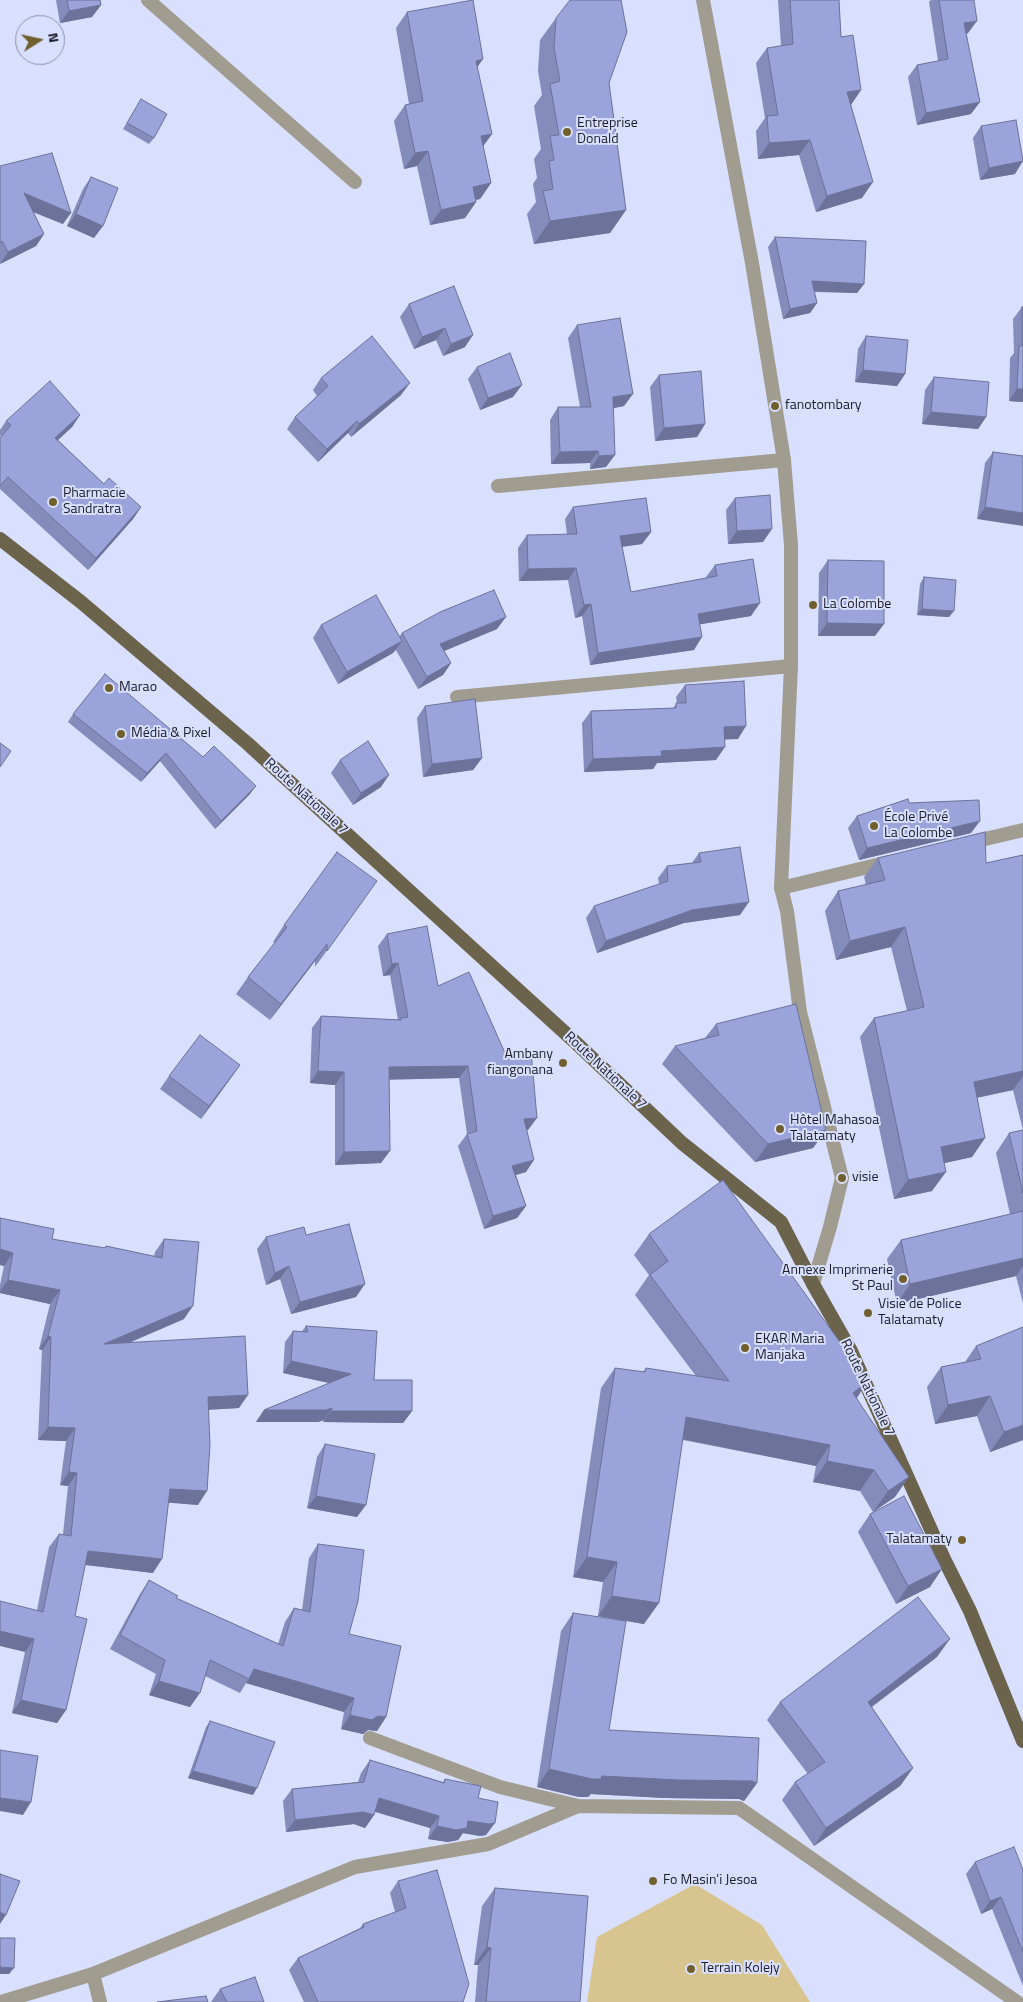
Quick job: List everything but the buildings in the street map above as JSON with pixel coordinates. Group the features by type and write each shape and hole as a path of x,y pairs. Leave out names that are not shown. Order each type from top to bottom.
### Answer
{"main road":[{"name":"Route Nationale 7","path":"0,539 81,602 247,743 574,1041 682,1143 781,1222 851,1351 945,1561 970,1611 1023,1741"}],"street":[{"path":"148,0 355,182"},
{"path":"703,0 752,264 784,460 791,545 791,666 781,888 800,1012 842,1178 813,1284"},
{"path":"498,486 784,460"},
{"path":"457,697 791,666"},
{"path":"955,846 1023,830"},
{"path":"781,888 907,858"},
{"path":"370,1738 500,1787 578,1806 739,1808 1017,2002"},
{"path":"1,2002 93,1974 355,1867 488,1844 578,1806"},
{"path":"93,1974 100,2002"}],"shaded area":[{"name":"Terrain Kolejy","path":"695,1884 762,1925 810,2002 587,2002 597,1937"}],"place":[{"name":"Entreprise Donald","path":"567,132"},
{"name":"fanotombary","path":"775,406"},
{"name":"Pharmacie Sandratra","path":"53,502"},
{"name":"La Colombe","path":"813,605"},
{"name":"Marao","path":"109,688"},
{"name":"Média & Pixel","path":"121,734"},
{"name":"École Privé La Colombe","path":"874,826"},
{"name":"Ambany fiangonana","path":"563,1063"},
{"name":"Hôtel Mahasoa Talatamaty","path":"780,1129"},
{"name":"visie","path":"842,1178"},
{"name":"Annexe Imprimerie St Paul","path":"903,1279"},
{"name":"Visie de Police Talatamaty","path":"868,1313"},
{"name":"EKAR Maria Manjaka","path":"745,1348"},
{"name":"Talatamaty","path":"962,1540"},
{"name":"Fo Masin'i Jesoa","path":"653,1881"},
{"name":"Terrain Kolejy","path":"691,1969"}]}
